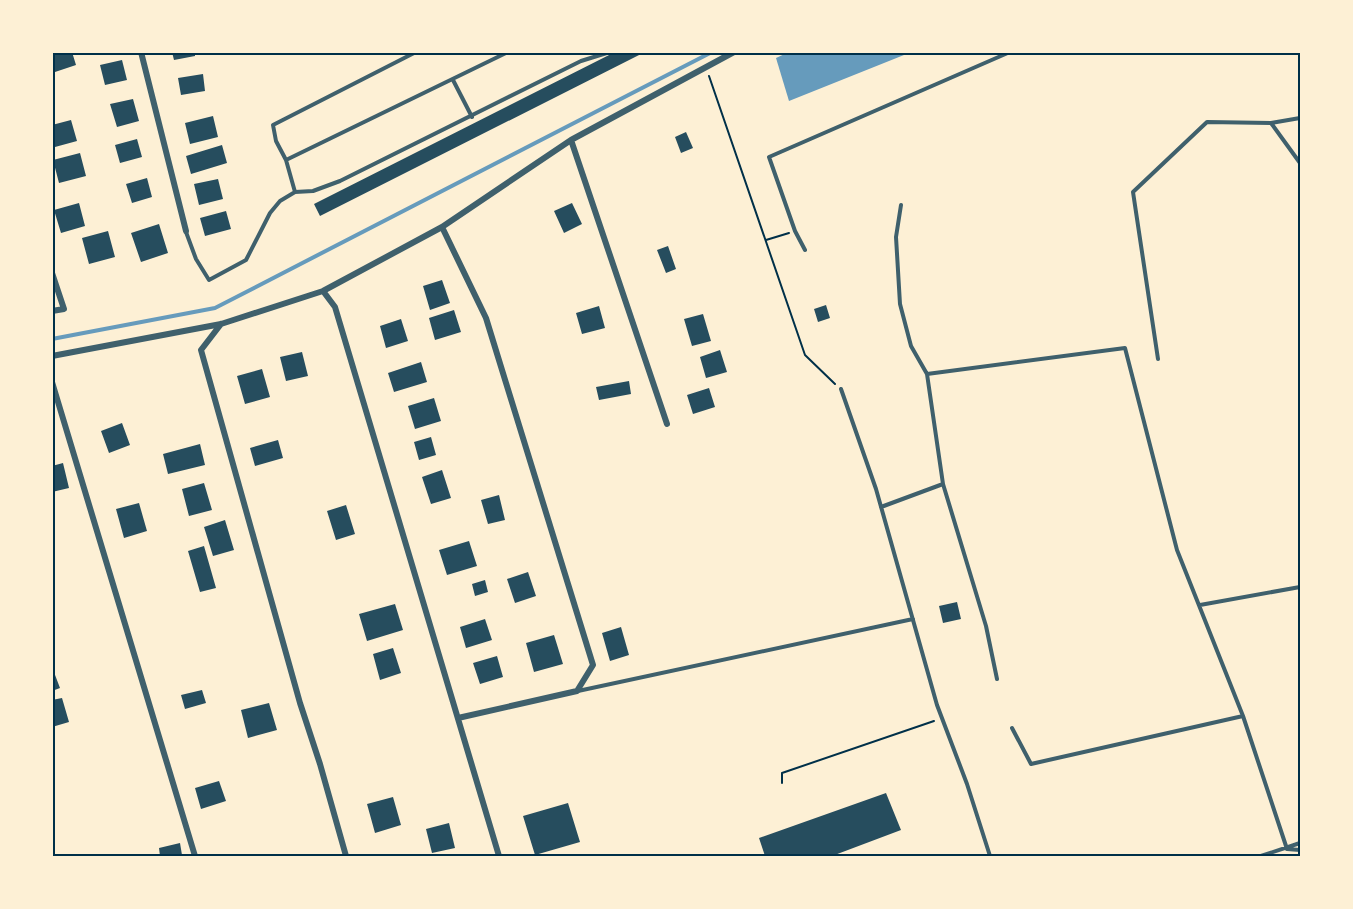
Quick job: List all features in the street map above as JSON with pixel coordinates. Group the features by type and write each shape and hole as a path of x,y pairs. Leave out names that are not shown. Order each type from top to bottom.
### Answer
{"street":[{"path":"141,52 186,231"},
{"path":"52,356 221,324 323,291 442,227 571,140 734,52"},
{"path":"571,140 667,424"},
{"path":"442,227 486,318 593,665 577,691 458,718"},
{"path":"52,273 64,309 52,311"},
{"path":"323,291 335,307 499,856"},
{"path":"221,324 201,350 300,703 346,856"},
{"path":"52,382 195,856"}],"lane":[{"path":"295,192 286,160 276,141 273,125 416,52"},
{"path":"286,160 508,52"},
{"path":"186,231 196,259 209,280 246,260 270,213 280,201 295,192 313,191 340,181 581,61 610,52"},
{"path":"804,250 769,157 1010,52"},
{"path":"453,80 472,117"},
{"path":"1158,359 1133,192 1207,122 1271,123 1300,118"},
{"path":"1271,123 1300,163"},
{"path":"901,205 896,237 900,304 911,346 927,374 943,484 986,626 997,680"},
{"path":"927,374 1125,348 1177,550 1243,716 1287,849"},
{"path":"841,389 881,507 942,718 967,784 990,856"},
{"path":"881,507 943,484"},
{"path":"1200,605 1300,587"},
{"path":"577,691 913,620"},
{"path":"1012,728 1031,764 1243,716"},
{"path":"1261,856 1300,843"},
{"path":"1287,849 1300,850"}],"path":[{"path":"706,68 806,355 841,389"},
{"path":"766,240 795,231"},
{"path":"782,783 782,773 942,718"}],"water":[{"path":"789,52 909,53 789,101 776,58"}],"building":[{"path":"59,52 72,52 76,65 52,73 52,55"},
{"path":"172,52 195,52 195,56 174,60"},
{"path":"615,52 645,52 320,216 314,204"},
{"path":"122,60 127,80 105,85 100,65"},
{"path":"203,74 205,91 181,95 178,78"},
{"path":"133,99 139,121 117,127 110,104"},
{"path":"213,116 218,137 190,144 185,123"},
{"path":"71,120 77,141 55,147 52,125"},
{"path":"686,132 693,148 681,153 675,137"},
{"path":"137,139 142,157 120,163 115,145"},
{"path":"222,145 227,163 191,174 186,156"},
{"path":"80,153 86,176 59,183 53,160"},
{"path":"147,178 152,197 132,203 126,184"},
{"path":"218,179 223,199 199,205 194,184"},
{"path":"79,203 85,226 61,233 54,210"},
{"path":"572,203 582,224 564,233 554,211"},
{"path":"226,211 231,229 205,236 200,218"},
{"path":"159,224 168,253 141,262 131,233"},
{"path":"108,231 115,257 89,264 82,238"},
{"path":"668,246 676,269 666,273 657,250"},
{"path":"442,280 450,303 430,310 423,286"},
{"path":"826,305 830,318 818,322 814,309"},
{"path":"599,306 605,328 582,334 576,313"},
{"path":"454,310 461,332 435,340 429,318"},
{"path":"703,314 711,341 692,346 684,319"},
{"path":"401,319 408,341 386,348 380,326"},
{"path":"720,350 727,372 706,378 700,357"},
{"path":"302,352 308,376 286,381 280,357"},
{"path":"421,362 427,382 394,392 388,373"},
{"path":"262,369 270,397 245,404 237,376"},
{"path":"629,381 631,394 599,400 596,387"},
{"path":"709,388 715,407 693,414 687,395"},
{"path":"434,398 441,421 415,429 408,406"},
{"path":"122,423 130,445 109,453 101,431"},
{"path":"431,437 436,455 419,460 414,442"},
{"path":"278,440 283,458 255,466 250,448"},
{"path":"200,444 205,465 168,474 163,454"},
{"path":"63,463 69,488 52,492 52,466"},
{"path":"442,470 451,498 431,504 422,477"},
{"path":"204,483 212,510 189,516 182,489"},
{"path":"499,495 505,520 488,524 481,500"},
{"path":"139,503 147,531 124,538 116,509"},
{"path":"346,505 355,534 336,540 327,511"},
{"path":"225,520 234,550 213,556 204,527"},
{"path":"469,541 477,566 447,575 439,550"},
{"path":"204,546 216,588 200,592 188,551"},
{"path":"528,572 536,596 515,603 507,579"},
{"path":"485,580 488,592 475,596 472,584"},
{"path":"957,602 961,619 943,623 939,606"},
{"path":"395,604 403,630 367,641 359,614"},
{"path":"485,619 492,640 466,648 460,627"},
{"path":"621,627 629,655 610,661 602,633"},
{"path":"554,635 563,664 534,672 526,643"},
{"path":"393,648 401,673 380,680 373,654"},
{"path":"497,656 503,677 480,684 473,663"},
{"path":"52,667 60,688 52,691"},
{"path":"202,690 206,703 185,709 181,695"},
{"path":"62,698 69,722 52,727 52,700"},
{"path":"269,703 277,730 248,738 241,710"},
{"path":"219,781 226,801 201,809 195,788"},
{"path":"886,793 901,830 832,856 765,856 759,838"},
{"path":"393,797 401,825 375,833 367,804"},
{"path":"568,803 580,842 535,855 523,816"},
{"path":"449,823 455,848 432,853 426,829"},
{"path":"180,843 182,855 160,856 159,848"}],"waterway":[{"path":"52,339 215,308 712,52"}]}
